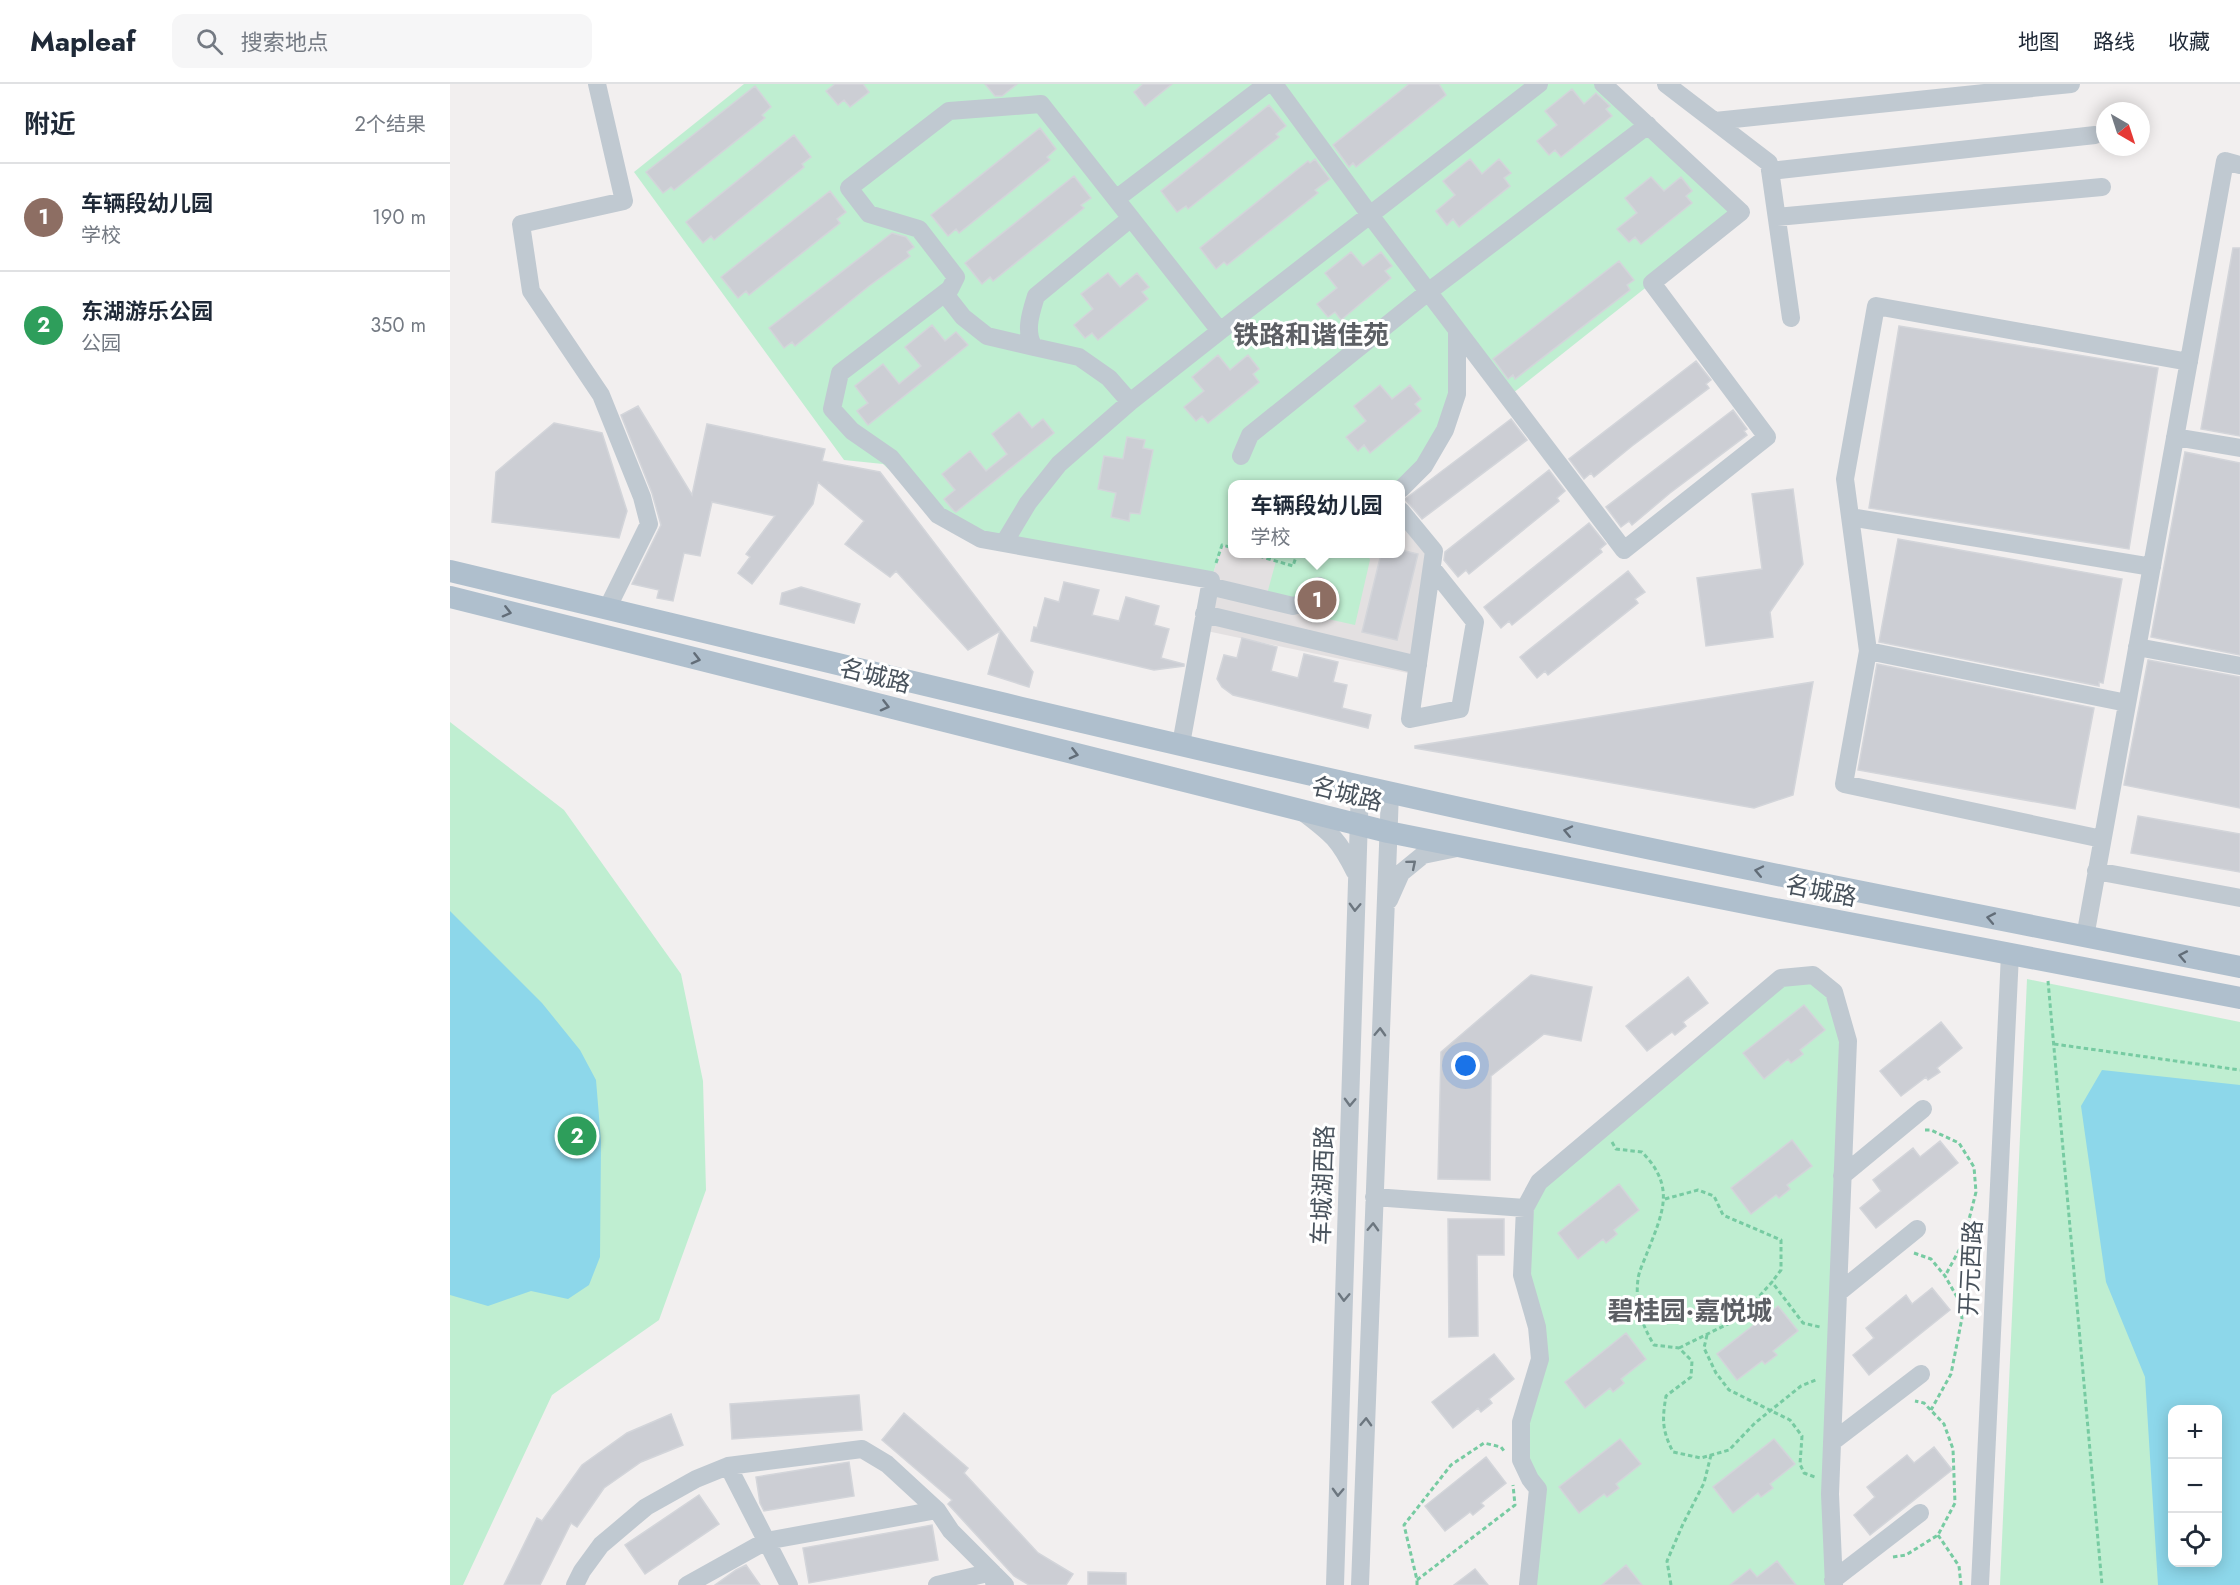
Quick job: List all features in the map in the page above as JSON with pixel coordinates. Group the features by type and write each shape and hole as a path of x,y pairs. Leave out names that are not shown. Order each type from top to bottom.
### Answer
{"main road":[{"name":"名城路","path":"450,571 1390,793 1830,886 2240,967"},
{"name":"名城路","path":"450,597 1388,832 2240,998"}],"street":[{"path":"597,84 624,201 521,224 531,291 601,395 642,497 649,524 607,609"},
{"path":"1116,199 1267,84"},
{"path":"1274,84 1370,215 1624,550 1767,437 1652,283 1741,212 1603,84"},
{"path":"1004,543 1028,503 1059,464 1130,402 1539,84"},
{"path":"1666,84 1769,163 1791,318"},
{"path":"1715,121 2071,84"},
{"path":"1220,331 1041,104 949,111 849,188 868,214 919,229 956,277 945,294 840,373 832,409 852,431 891,458 938,515 981,539 1210,583 1293,606 1302,604 1313,597 1319,586"},
{"path":"1241,456 1250,435 1428,292 1648,125"},
{"path":"1770,171 2095,135"},
{"path":"2085,936 2225,161 2240,165"},
{"path":"1777,218 2102,187"},
{"path":"1034,347 1029,340 1030,314 1036,296 1131,218"},
{"path":"945,294 963,317 987,336 1079,357 1109,378 1130,402"},
{"path":"2102,839 1844,784 1868,651 1845,478 1876,306 2189,362"},
{"path":"1405,485 1424,466 1445,430 1458,394 1457,330"},
{"path":"2175,437 2240,448"},
{"path":"1405,516 1434,551 1410,719 1460,709 1475,622 1432,568"},
{"path":"1850,517 2152,567"},
{"path":"1181,744 1210,583"},
{"path":"1204,614 1418,665"},
{"path":"2137,646 2240,666"},
{"path":"1868,651 2127,703"},
{"name":"车城湖西路","path":"1335,1585 1360,786"},
{"path":"1360,1585 1390,793"},
{"path":"1300,810 1332,834 1343,848 1356,875"},
{"path":"1385,910 1401,873 1423,855 1461,847"},
{"path":"2096,872 2240,898"},
{"name":"开元西路","path":"1980,1585 2010,954"},
{"path":"1528,1585 1538,1489 1530,1479 1521,1460 1521,1422 1540,1359 1537,1327 1522,1275 1525,1208 1539,1182 1781,978 1813,975 1834,992 1848,1041 1830,1483 1833,1583"},
{"path":"1842,1176 1923,1109"},
{"path":"1374,1197 1525,1208"},
{"path":"1838,1293 1917,1230"},
{"path":"1832,1442 1921,1374"},
{"path":"575,1585 601,1545 646,1507 696,1479 728,1466 862,1449 887,1464 936,1510 951,1531 993,1578 1005,1585"},
{"path":"728,1466 789,1585"},
{"path":"687,1585 766,1541 936,1510"},
{"path":"1833,1583 1920,1513"},
{"path":"937,1585 993,1578"}],"path":[{"path":"1210,583 1222,545 1228,547"},
{"path":"1266,558 1293,566 1296,558"},
{"path":"2046,961 2102,1585"},
{"path":"2054,1044 2240,1070"},
{"path":"1603,1128 1616,1149 1642,1152 1656,1167 1665,1198 1657,1227 1638,1277 1638,1303 1643,1326 1654,1345 1679,1348 1740,1318 1781,1270 1781,1240 1723,1215 1713,1196 1698,1190 1665,1198"},
{"path":"1895,1132 1931,1130 1959,1143 1974,1167 1976,1192 1963,1243 1945,1276"},
{"path":"1896,1246 1931,1259 1945,1276 1957,1297 1962,1318 1951,1374 1931,1410"},
{"path":"1772,1282 1803,1323 1836,1332"},
{"path":"1707,1335 1704,1347 1716,1372 1729,1390 1790,1419 1802,1436 1800,1464 1804,1473 1830,1483"},
{"path":"1679,1348 1692,1361 1691,1377 1666,1396 1663,1412 1664,1433 1673,1452 1701,1458 1729,1450 1755,1423 1801,1386 1834,1373"},
{"path":"1859,1560 1906,1555 1938,1535 1955,1503 1953,1449 1944,1424 1924,1403 1893,1395"},
{"path":"1417,1585 1418,1580 1404,1525 1451,1465 1484,1443 1501,1447 1506,1454"},
{"path":"1671,1585 1667,1561 1704,1483 1711,1455"},
{"path":"1418,1580 1515,1504 1512,1482"},
{"path":"1938,1535 1959,1566 1961,1585"}],"shaded area":[{"path":"1405,516 1434,551 1417,675 1202,630 1211,580 1222,545 1228,547 1228,558 1266,558 1303,569 1305,558 1405,558"}],"green space":[{"path":"744,84 1603,84 1741,212 1508,397 1458,331 1446,426 1404,480 1228,480 1228,547 1222,545 1211,580 981,539 938,515 883,464 844,460 634,172"},
{"path":"1266,558 1369,558 1355,625 1264,605 1276,561"},
{"path":"450,722 564,810 681,974 703,1081 706,1190 659,1320 552,1395 463,1585 450,1585"},
{"path":"1813,975 1834,992 1848,1041 1834,1585 1528,1585 1530,1479 1521,1422 1540,1359 1522,1275 1539,1182 1781,978"},
{"path":"2027,979 2240,1022 2240,1585 2000,1585"}],"water":[{"path":"450,911 542,1003 580,1050 596,1080 601,1141 600,1257 589,1285 568,1299 531,1291 488,1306 450,1295"},
{"path":"2102,1070 2240,1085 2240,1585 2158,1585 2145,1377 2106,1282 2081,1106"}],"building":[{"path":"835,84 863,84 869,92 850,107 844,100 838,105 826,91"},
{"path":"985,84 1017,84 1002,96 995,96"},
{"path":"1143,84 1172,84 1145,106 1134,92"},
{"path":"1409,84 1439,84 1446,95 1356,167 1353,163 1349,167 1333,145"},
{"path":"755,86 771,107 762,115 765,118 674,190 671,187 663,193 646,172"},
{"path":"1572,89 1584,104 1596,93 1610,106 1606,109 1612,116 1561,157 1555,150 1549,155 1537,141 1557,125 1545,111"},
{"path":"1269,105 1286,126 1276,134 1279,137 1188,209 1186,206 1177,212 1161,191"},
{"path":"1040,128 1056,149 1047,157 1050,160 959,233 956,229 948,236 931,215"},
{"path":"794,135 811,157 802,164 804,167 714,240 711,236 703,243 686,222"},
{"path":"1315,159 1330,179 1315,190 1318,193 1227,265 1224,262 1216,269 1200,248 1308,161 1310,163"},
{"path":"1470,159 1482,174 1499,159 1511,173 1504,178 1510,186 1459,227 1453,219 1447,225 1436,211 1455,195 1443,181"},
{"path":"1074,176 1091,198 1081,205 1084,208 993,281 990,277 982,284 965,263"},
{"path":"1651,177 1664,191 1681,177 1692,191 1686,196 1692,203 1641,244 1635,237 1629,242 1617,229 1637,213 1625,198"},
{"path":"830,191 846,212 837,219 840,223 749,295 746,291 738,298 721,277"},
{"path":"892,233 906,237 914,247 907,252 910,256 795,346 792,342 784,348 769,328"},
{"path":"2233,248 2240,248 2240,436 2201,429"},
{"path":"1351,252 1363,266 1381,252 1392,266 1385,271 1391,278 1341,320 1335,312 1328,317 1317,304 1337,288 1325,273"},
{"path":"1619,261 1634,280 1627,285 1630,290 1515,379 1513,375 1508,379 1493,359"},
{"path":"1108,273 1120,287 1137,273 1149,287 1142,292 1148,299 1098,340 1092,333 1085,338 1074,325 1093,309 1081,294"},
{"path":"932,325 945,341 956,332 968,345 868,425 857,411 868,403 855,386 883,364 899,384 921,366 905,347"},
{"path":"1899,326 2158,368 2129,549 1869,508"},
{"path":"1218,355 1230,370 1248,355 1259,369 1253,374 1259,382 1208,423 1202,416 1196,421 1184,407 1204,391 1192,377"},
{"path":"1696,361 1711,380 1706,384 1709,388 1594,477 1591,473 1584,479 1569,459"},
{"path":"1380,385 1392,399 1410,385 1421,399 1415,404 1421,411 1370,453 1364,445 1358,451 1346,437 1366,421 1354,406"},
{"path":"638,406 692,495 707,424 825,449 822,461 880,472 1033,672 1029,687 988,674 1000,631 968,650 896,571 890,577 845,544 864,521 818,482 813,504 752,584 738,573 750,557 746,554 775,516 712,502 700,556 684,553 673,601 657,598 659,590 632,584 661,525 652,493 621,415"},
{"path":"1733,410 1747,429 1744,431 1747,435 1632,525 1629,521 1621,527 1606,507"},
{"path":"1019,412 1032,428 1043,419 1054,433 956,512 954,511 944,499 955,490 942,474 970,451 986,471 1007,454 992,434"},
{"path":"1511,419 1527,440 1422,519 1405,499"},
{"path":"554,423 602,433 627,511 619,538 492,522 496,472"},
{"path":"1127,437 1145,440 1143,448 1153,450 1140,514 1130,513 1129,521 1111,517 1116,493 1098,489 1104,456 1123,459"},
{"path":"2185,452 2240,463 2240,655 2151,637"},
{"path":"1549,470 1565,491 1557,498 1559,501 1469,574 1466,570 1458,577 1444,560 1445,552"},
{"path":"1793,489 1803,564 1770,612 1773,637 1706,646 1697,578 1762,569 1752,494"},
{"path":"1589,523 1606,544 1600,549 1602,552 1512,625 1509,621 1501,628 1484,607"},
{"path":"1898,539 2122,579 2103,683 2099,682 2099,686 1879,642"},
{"path":"1405,551 1418,554 1397,640 1362,632 1380,558 1405,558"},
{"path":"1628,571 1645,592 1635,599 1638,603 1548,675 1545,671 1537,678 1520,657"},
{"path":"1064,582 1099,590 1092,615 1119,621 1126,597 1159,606 1154,625 1169,629 1161,658 1184,664 1184,666 1154,670 1031,641 1045,598 1059,602"},
{"path":"801,587 860,604 854,623 780,604 782,593"},
{"path":"1242,638 1277,647 1271,671 1298,678 1304,654 1338,662 1333,682 1347,685 1342,708 1371,715 1368,728 1233,695 1222,687 1217,679 1224,655 1237,658"},
{"path":"2148,660 2240,677 2240,808 2124,785"},
{"path":"1877,664 2094,708 2075,809 1858,770"},
{"path":"1813,682 1793,795 1754,808 1415,748 1415,746"},
{"path":"2138,816 2240,834 2240,872 2131,853"},
{"path":"1531,975 1592,987 1581,1041 1544,1034 1491,1076 1490,1180 1438,1179 1441,1052"},
{"path":"1688,977 1708,1003 1683,1022 1686,1026 1675,1035 1672,1032 1647,1051 1626,1026"},
{"path":"1804,1005 1825,1030 1800,1050 1803,1054 1791,1063 1788,1059 1764,1079 1743,1053"},
{"path":"1941,1022 1962,1048 1937,1068 1940,1072 1928,1080 1926,1077 1901,1096 1880,1071"},
{"path":"1792,1140 1812,1166 1787,1185 1790,1189 1779,1198 1776,1195 1751,1214 1731,1188"},
{"path":"1940,1141 1958,1163 1876,1228 1860,1208 1881,1191 1873,1180 1913,1148 1920,1157"},
{"path":"1619,1184 1639,1210 1614,1230 1617,1234 1606,1243 1603,1239 1578,1259 1558,1233"},
{"path":"1448,1219 1504,1219 1504,1255 1477,1255 1478,1336 1449,1337"},
{"path":"1932,1288 1950,1310 1869,1375 1853,1355 1874,1338 1866,1328 1906,1295 1912,1304"},
{"path":"1778,1306 1798,1331 1773,1351 1777,1355 1765,1364 1762,1361 1737,1380 1717,1354"},
{"path":"1626,1333 1646,1359 1621,1379 1624,1383 1613,1392 1610,1388 1585,1408 1565,1382"},
{"path":"1494,1354 1514,1379 1489,1399 1492,1403 1481,1412 1478,1408 1453,1428 1432,1402"},
{"path":"859,1395 862,1430 732,1439 730,1404"},
{"path":"904,1413 968,1468 964,1473 1038,1553 1073,1574 1066,1585 1029,1585 1014,1576 948,1504 952,1500 882,1440"},
{"path":"671,1414 683,1445 641,1462 604,1488 577,1527 571,1523 540,1585 504,1585 537,1518 542,1521 582,1465 627,1433"},
{"path":"1620,1439 1641,1464 1616,1484 1619,1488 1607,1497 1604,1494 1579,1513 1559,1487"},
{"path":"1774,1439 1795,1464 1770,1484 1773,1488 1761,1497 1758,1493 1733,1513 1713,1487"},
{"path":"1934,1447 1952,1470 1870,1535 1854,1515 1875,1497 1867,1487 1907,1455 1914,1463"},
{"path":"1486,1457 1506,1483 1481,1503 1484,1506 1473,1515 1470,1512 1445,1531 1425,1506"},
{"path":"849,1462 854,1496 764,1511 760,1503 756,1477"},
{"path":"699,1495 719,1524 645,1574 625,1545"},
{"path":"932,1525 938,1560 809,1583 803,1548"},
{"path":"1777,1561 1796,1585 1730,1585 1750,1569 1757,1577"},
{"path":"746,1565 760,1585 715,1585 736,1570"},
{"path":"1626,1565 1642,1585 1602,1585"},
{"path":"1475,1569 1488,1585 1454,1585"},
{"path":"1088,1572 1126,1573 1126,1585 1088,1585"}],"place":[{"name":"车辆段幼儿园","path":"1317,600"},
{"name":"东湖游乐公园","path":"577,1136"}],"district":[{"name":"铁路和谐佳苑","path":"1311,335"},
{"name":"碧桂园·嘉悦城","path":"1690,1311"}]}
